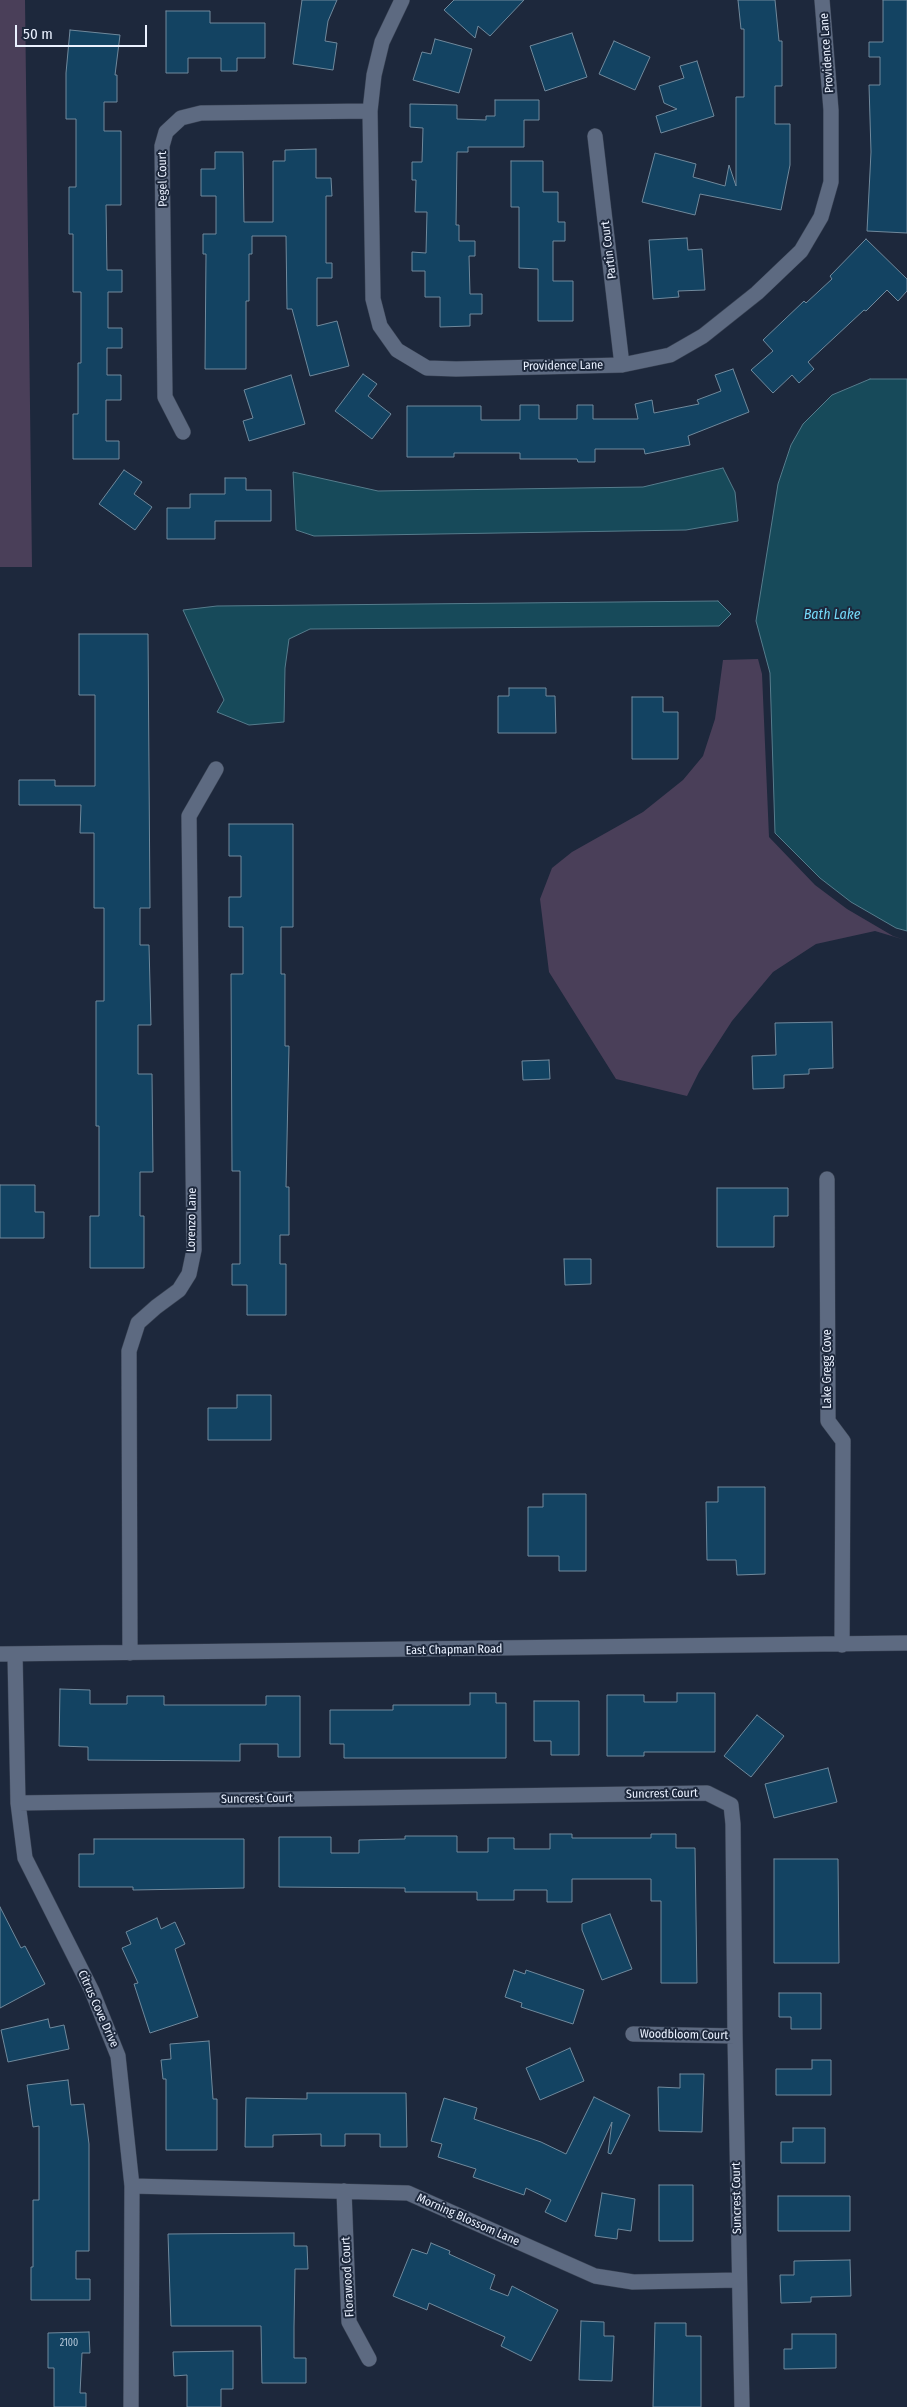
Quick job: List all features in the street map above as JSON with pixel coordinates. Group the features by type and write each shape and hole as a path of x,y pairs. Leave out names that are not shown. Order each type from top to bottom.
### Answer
{"street":[{"name":"Providence Lane","path":"402,0 382,42 374,75 370,111 373,299 380,326 397,350 427,368 456,369 622,365 670,355 704,336 757,293 801,250 821,217 830,182 831,110 822,0"},
{"name":"Pegel Court","path":"183,432 165,397 162,146 166,132 181,118 201,113 370,111"},
{"name":"Partin Court","path":"595,136 622,365"},
{"name":"Lorenzo Lane","path":"130,1654 129,1351 138,1323 156,1306 179,1290 189,1274 194,1250 189,816 216,769"},
{"name":"Lake Gregg Cove","path":"827,1179 828,1421 843,1441 842,1645"},
{"name":"East Chapman Road","path":"8,1654 907,1643"},
{"name":"Citrus Cove Drive","path":"8,1654 18,1803 25,1858 92,1991 118,2056 132,2186 131,2407"},
{"name":"Suncrest Court","path":"18,1803 707,1793 731,1805 734,1824 735,2036 742,2407"},
{"name":"Woodbloom Court","path":"633,2034 735,2036"},
{"name":"Morning Blossom Lane","path":"132,2186 408,2193 595,2276 633,2282 739,2280"},
{"name":"Florawood Court","path":"344,2191 349,2322 369,2359"}],"shaded area":[{"path":"0,0 25,0 32,567 0,567"},
{"path":"758,659 762,674 769,837 815,885 847,909 893,936 905,940 875,931 816,944 773,972 732,1021 699,1072 687,1096 616,1079 549,972 540,899 552,868 572,852 643,812 683,780 703,756 715,719 723,660"}],"water":[{"name":"Bath Lake","path":"870,379 907,379 907,931 896,928 851,902 820,878 775,833 770,673 756,621 778,484 791,445 803,424 832,395"},
{"path":"723,468 735,492 738,521 686,530 314,536 296,530 293,472 378,491 643,487"},
{"path":"718,601 731,614 719,626 310,629 289,639 285,668 284,722 249,725 217,712 224,700 183,610 217,606"}],"building":[{"path":"302,0 337,0 328,21 325,41 337,43 333,70 293,64"},
{"path":"454,0 524,0 490,36 478,26 475,38 444,10"},
{"path":"738,0 775,0 779,41 782,41 782,86 775,86 775,124 790,124 790,165 781,210 700,194 695,215 642,202 655,153 696,164 693,177 725,186 729,165 736,186 736,97 744,97 744,29 741,29"},
{"path":"883,0 907,0 907,233 867,231 871,152 869,85 880,85 880,57 869,57 869,42 883,42"},
{"path":"166,11 210,11 210,23 265,23 265,58 237,58 237,71 221,71 221,58 188,58 188,73 166,73"},
{"path":"70,30 120,35 115,75 117,75 117,102 104,102 104,131 121,131 121,205 106,205 107,270 122,270 122,292 108,292 108,328 122,328 122,348 107,348 107,375 121,375 121,400 106,400 106,441 119,441 119,459 73,459 73,414 78,414 78,363 81,363 81,292 73,292 73,234 69,234 69,187 76,187 76,119 66,119 66,73"},
{"path":"572,33 587,77 545,91 530,46"},
{"path":"435,39 472,49 459,93 413,80 422,52 431,54"},
{"path":"614,41 650,57 635,90 599,74"},
{"path":"697,61 714,116 661,133 656,116 677,109 664,103 659,86 684,78 680,66"},
{"path":"495,100 539,100 539,120 524,120 524,147 468,147 468,152 457,152 456,225 459,225 459,241 475,241 475,256 469,256 470,294 482,294 482,314 470,314 470,326 440,327 440,297 425,297 425,271 412,271 412,252 426,253 427,212 415,212 416,180 412,180 412,162 422,162 423,128 410,127 410,104 457,105 457,119 486,120 486,116 495,116"},
{"path":"316,149 316,178 331,178 332,196 326,196 326,263 332,263 332,278 317,278 317,326 337,321 349,366 310,376 292,309 287,309 286,236 252,236 252,254 249,254 249,301 246,301 246,369 205,369 206,254 203,254 203,234 216,234 216,196 201,196 201,169 215,169 215,152 243,152 244,222 273,222 273,161 285,161 285,150"},
{"path":"511,161 543,161 543,192 558,192 558,222 565,222 565,241 553,241 553,281 573,281 573,321 538,321 538,269 519,268 519,207 511,207"},
{"path":"687,238 688,250 702,249 705,290 678,291 679,297 653,299 649,240"},
{"path":"866,239 907,279 907,291 898,301 887,290 808,362 814,369 799,383 792,375 773,393 751,370 773,351 763,340 804,301 806,303 832,279 830,276"},
{"path":"733,369 749,412 688,436 690,445 645,454 644,449 595,449 595,462 578,462 577,459 520,459 520,453 454,453 454,457 407,457 407,406 481,406 481,420 520,420 520,405 539,405 539,419 577,419 577,405 593,405 593,419 638,419 635,404 652,400 654,413 699,404 697,400 721,391 715,375"},
{"path":"363,374 377,384 368,396 391,414 372,439 335,411"},
{"path":"291,375 305,424 249,441 243,421 253,418 244,390"},
{"path":"124,470 142,482 134,494 152,507 135,530 99,504"},
{"path":"225,478 246,478 246,490 271,490 271,521 215,521 215,539 167,539 167,508 190,508 190,494 225,494"},
{"path":"79,634 148,634 150,908 140,908 140,945 149,945 151,1025 138,1025 138,1074 152,1074 153,1172 140,1172 140,1216 144,1216 144,1268 90,1268 90,1216 99,1216 99,1126 96,1126 96,1001 104,1001 104,908 94,908 94,833 80,833 81,805 19,805 19,780 55,780 55,786 95,786 95,695 79,695"},
{"path":"509,688 546,688 546,696 555,696 556,733 498,733 498,696 509,696"},
{"path":"632,697 663,697 663,712 678,712 678,759 632,759"},
{"path":"229,824 293,824 293,927 281,927 281,974 285,974 285,1046 289,1046 286,1187 289,1187 289,1235 280,1235 280,1264 286,1264 286,1315 247,1315 247,1285 232,1285 232,1264 240,1264 240,1171 232,1171 231,974 243,974 243,927 229,927 229,897 241,897 241,856 229,856"},
{"path":"832,1022 833,1068 809,1069 809,1074 784,1075 784,1088 753,1089 752,1056 776,1055 775,1023"},
{"path":"549,1060 550,1079 523,1080 522,1061"},
{"path":"0,1185 35,1185 35,1212 44,1212 44,1238 0,1238"},
{"path":"717,1188 788,1188 788,1216 774,1216 774,1247 717,1247"},
{"path":"564,1259 591,1259 591,1284 565,1285"},
{"path":"237,1395 271,1395 271,1440 208,1440 208,1408 237,1408"},
{"path":"718,1487 765,1487 765,1574 737,1575 736,1560 707,1560 706,1502 718,1502"},
{"path":"543,1494 586,1494 586,1571 559,1571 559,1556 528,1556 528,1507 543,1507"},
{"path":"60,1689 90,1690 90,1704 127,1704 127,1696 164,1696 164,1705 266,1705 266,1696 300,1696 300,1757 278,1757 278,1744 240,1744 240,1761 88,1760 88,1747 59,1746"},
{"path":"470,1693 496,1693 496,1703 506,1703 506,1758 344,1758 344,1744 330,1744 330,1710 393,1710 393,1705 470,1705"},
{"path":"677,1693 715,1693 715,1752 644,1752 644,1756 607,1756 607,1695 644,1695 644,1702 677,1702"},
{"path":"534,1701 579,1701 579,1755 551,1755 551,1741 534,1741"},
{"path":"757,1715 784,1736 751,1777 724,1756"},
{"path":"828,1768 837,1802 774,1818 765,1784"},
{"path":"550,1834 572,1834 572,1838 651,1838 651,1834 676,1834 676,1848 695,1848 697,1983 661,1983 661,1901 651,1901 651,1879 572,1879 572,1902 547,1902 547,1890 514,1890 514,1900 477,1900 477,1892 405,1892 405,1888 279,1887 279,1837 331,1837 331,1853 359,1853 359,1840 405,1839 405,1836 457,1836 457,1852 488,1852 488,1838 514,1838 514,1849 550,1849"},
{"path":"94,1839 244,1839 244,1888 133,1890 133,1887 79,1887 79,1854 94,1854"},
{"path":"774,1859 838,1859 839,1963 774,1963"},
{"path":"0,1907 21,1948 25,1946 45,1984 0,2008"},
{"path":"610,1914 632,1969 602,1980 582,1930 582,1924"},
{"path":"157,1918 161,1929 175,1922 185,1944 175,1949 198,2017 150,2033 134,1984 138,1983 122,1948 131,1944 126,1932"},
{"path":"514,1970 525,1974 526,1970 584,1990 573,2024 521,2007 522,2003 505,1997"},
{"path":"779,1993 821,1993 821,2029 791,2029 791,2017 779,2017"},
{"path":"48,2019 50,2028 64,2025 69,2049 8,2062 1,2030"},
{"path":"209,2041 213,2099 217,2099 217,2150 166,2150 166,2079 163,2079 161,2060 171,2059 170,2044"},
{"path":"570,2048 584,2081 540,2100 526,2068"},
{"path":"812,2060 831,2060 831,2095 776,2095 776,2069 812,2069"},
{"path":"680,2074 704,2074 702,2132 659,2131 658,2087 680,2088"},
{"path":"68,2080 71,2105 84,2104 89,2144 89,2251 76,2251 76,2279 90,2279 90,2300 31,2300 33,2200 39,2200 39,2126 33,2127 27,2085"},
{"path":"307,2093 406,2093 407,2147 380,2147 380,2134 345,2134 345,2146 321,2146 321,2134 273,2135 273,2147 245,2147 246,2098 307,2099"},
{"path":"594,2097 630,2115 611,2154 608,2153 612,2122 566,2222 545,2212 551,2200 526,2188 524,2195 473,2177 476,2169 438,2157 442,2144 431,2141 444,2098 477,2108 474,2119 541,2142 566,2154"},
{"path":"793,2128 825,2128 825,2163 781,2163 781,2142 793,2142"},
{"path":"659,2185 693,2185 693,2241 659,2241"},
{"path":"602,2193 635,2199 631,2231 618,2229 617,2239 595,2236"},
{"path":"778,2196 850,2196 850,2231 778,2231"},
{"path":"294,2233 294,2246 307,2246 308,2269 295,2269 294,2327 294,2358 306,2358 306,2383 262,2383 261,2326 171,2326 168,2234"},
{"path":"431,2243 450,2251 449,2254 495,2275 490,2289 508,2296 512,2286 558,2310 531,2361 501,2346 505,2337 429,2303 427,2310 393,2296 412,2249 427,2254"},
{"path":"850,2260 851,2296 811,2297 811,2302 781,2303 780,2275 794,2275 794,2261"},
{"path":"581,2321 604,2322 604,2336 614,2336 612,2381 579,2380"},
{"path":"655,2323 686,2323 686,2336 701,2336 701,2407 653,2407"},
{"path":"89,2332 90,2353 82,2353 80,2393 86,2393 86,2407 54,2407 54,2368 48,2368 48,2333"},
{"path":"792,2334 836,2334 836,2368 784,2369 784,2349 792,2349"},
{"path":"233,2351 233,2389 221,2389 221,2407 187,2407 187,2375 174,2376 173,2352"}]}
